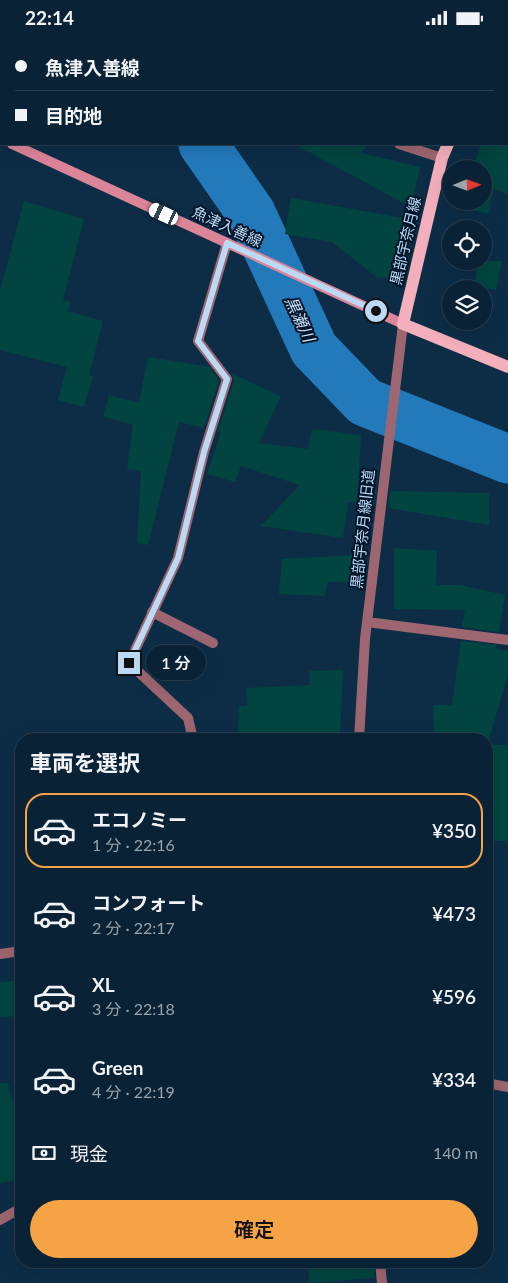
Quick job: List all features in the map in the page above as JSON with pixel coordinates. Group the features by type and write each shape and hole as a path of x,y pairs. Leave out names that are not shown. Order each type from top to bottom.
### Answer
{"main road":[{"name":"魚津入善線","path":"14,145 403,324"},
{"name":"黒部宇奈月線","path":"403,324 442,158 448,145"},
{"path":"403,324 508,367"}],"street":[{"path":"402,145 442,158"},
{"path":"192,733 188,719 129,663 178,558 204,452 227,379 198,341 227,243"},
{"name":"黒部宇奈月線旧道","path":"360,733 367,622 403,324"},
{"path":"152,612 213,643"},
{"path":"367,622 508,640"},
{"path":"0,954 15,952"},
{"path":"493,1084 508,1087"},
{"path":"0,1220 15,1212"},
{"path":"381,1268 382,1283"}],"building":[{"path":"296,145 366,145 362,153 420,167 411,207"},
{"path":"481,145 508,145 508,194 494,189 492,197 492,160 476,160"},
{"path":"291,198 408,219 396,277 378,278 332,242 285,234"},
{"path":"24,201 84,219 63,300 71,302 68,311 103,321 89,375 93,376 84,407 58,400 67,367 0,350 0,291"},
{"path":"473,210 489,210 488,214"},
{"path":"492,261 502,261 496,290 492,289 492,280 475,280 477,270 492,270"},
{"path":"148,357 210,367 219,380 204,428 179,422 148,545 137,543 141,471 127,469 133,425 103,416 109,395 139,403"},
{"path":"232,374 281,396 259,443 308,449 312,429 361,435 357,503 348,502 343,538 261,526 300,485 241,466 235,482 207,474 221,432 218,431 234,381"},
{"path":"361,491 376,491 374,506 360,504"},
{"path":"390,491 489,493 489,525 388,508"},
{"path":"394,548 437,551 436,585 460,585 505,595 499,632 462,627 465,610 394,609"},
{"path":"354,555 352,582 328,582 324,596 279,594 282,559"},
{"path":"461,641 496,645 495,649 508,651 508,675 491,733 434,733 433,705 452,705"},
{"path":"343,670 340,733 238,733 239,706 247,706 246,688 310,685 309,671"},
{"path":"493,745 508,745 508,841 493,841"},
{"path":"15,981 15,1016 0,1017 0,982"},
{"path":"0,1083 8,1083 15,1111 15,1180 0,1183"},
{"path":"308,1268 374,1268 375,1278 309,1283"}],"waterway":[{"name":"黒瀬川","path":"204,145 251,213 314,349 365,402 508,459"}],"route":[{"path":"129,663 178,558 204,452 227,379 198,341 227,243 376,311"}]}
